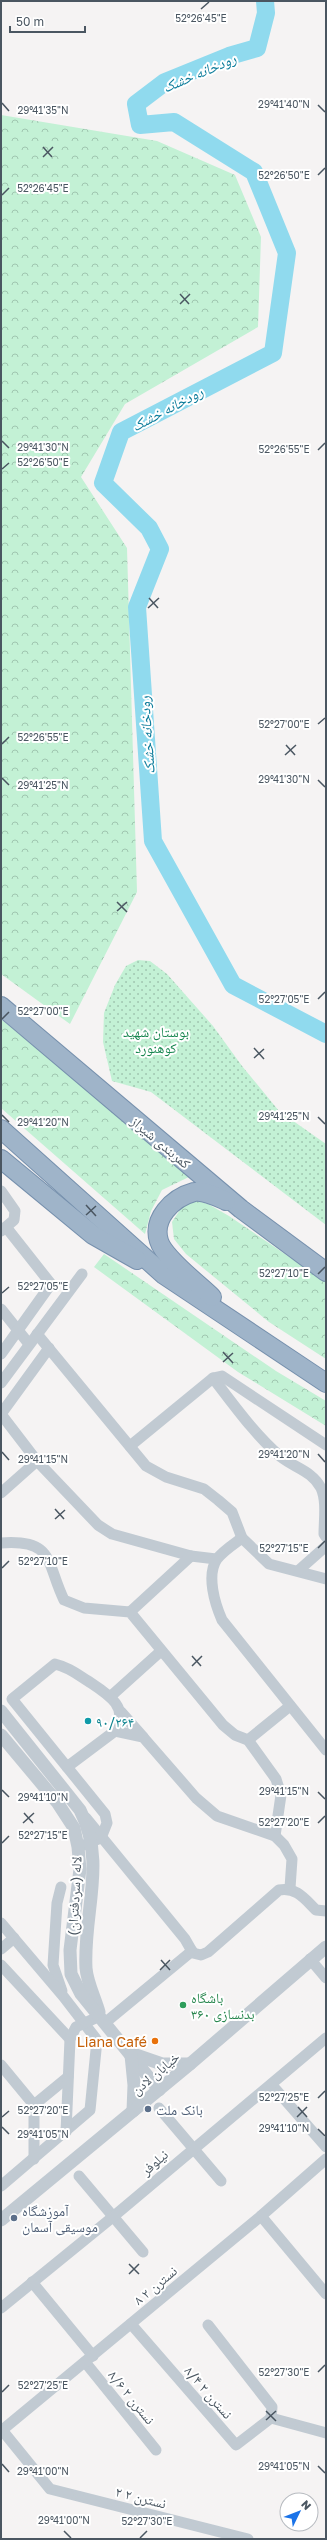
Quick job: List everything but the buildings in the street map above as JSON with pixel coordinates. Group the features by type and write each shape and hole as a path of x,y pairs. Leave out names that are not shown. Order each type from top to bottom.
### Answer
{"highway":[{"name":"کمربندی شیراز","path":"1,1006 241,1209 326,1272"},
{"path":"1,1129 164,1275"},
{"path":"1,1159 93,1235 164,1275 326,1383"},
{"path":"241,1209 212,1195 194,1192 168,1206 157,1225 159,1242 167,1254 255,1336"}],"street":[{"path":"1,1191 15,1211 14,1220 4,1229 51,1284 1,1354"},
{"path":"1,1383 82,1274"},
{"path":"1,1309 29,1344"},
{"path":"37,1334 146,1466 166,1478 204,1489 218,1500 232,1512 242,1538 269,1564 299,1570 326,1579"},
{"path":"49,1348 1,1414 37,1461 98,1526 112,1534 191,1556 216,1559"},
{"path":"130,1446 213,1378 222,1376 326,1445"},
{"path":"213,1378 263,1439 282,1457 323,1482 325,1497 324,1534 326,1537"},
{"path":"1,1493 37,1461"},
{"path":"242,1538 216,1559 212,1582 214,1602 222,1620 326,1750"},
{"path":"1,1543 19,1542 32,1545 42,1550 52,1564 57,1586 64,1600 84,1608 130,1612 223,1725 235,1735 248,1740 276,1779 281,1795 275,1836"},
{"path":"299,1570 326,1546"},
{"path":"130,1612 191,1556"},
{"path":"111,1696 162,1651"},
{"path":"78,1847 96,1840 107,1822 105,1814 12,1699 55,1664 65,1667 111,1696 120,1712 196,1798 217,1816 275,1836 284,1845 292,1859 290,1888"},
{"path":"248,1740 290,1706"},
{"name":"لاله (سردفتران)","path":"1,1711 80,1810 96,1840 86,1969 104,2021"},
{"path":"67,1767 115,1731 120,1722 120,1712"},
{"path":"115,1731 143,1737"},
{"name":"لاله (سردفتران)","path":"1,1735 57,1802 74,1828 78,1847 80,1869 70,1950 71,1974 81,1994 159,2090"},
{"path":"96,1840 184,1939 192,1952 201,1955 208,1952 279,1890 290,1888 299,1893 316,1910 326,1910"},
{"path":"61,1888 57,1903 54,1965 63,1996"},
{"path":"57,1903 75,1905"},
{"path":"1,1923 63,1996 96,2040 90,2110 1,2186"},
{"path":"1,1949 14,1938"},
{"name":"خیابان لادن","path":"1,2220 190,2064 326,1946"},
{"path":"66,2132 70,2039 76,2027 82,2022 104,2021 192,1952"},
{"path":"310,1959 326,1978"},
{"path":"1,1965 70,2039"},
{"name":"نیلوفر","path":"1,2308 114,2216 194,2147 326,2038"},
{"path":"130,2053 148,2061 162,2064 190,2064"},
{"path":"130,2053 134,2085 133,2111"},
{"path":"1,2066 34,2105 34,2159"},
{"path":"34,2105 68,2077"},
{"path":"272,2084 326,2147"},
{"path":"159,2108 194,2147 221,2181"},
{"name":"۸ نسترن ۲","path":"2,2430 261,2216 326,2159"},
{"path":"79,2176 143,2252"},
{"path":"261,2216 326,2294"},
{"name":"۸/۶ نسترن ۲","path":"32,2282 63,2320 89,2359 156,2450"},
{"name":"۸/۴ نسترن ۲","path":"131,2324 236,2445 271,2418"},
{"path":"208,2325 272,2407 271,2418 326,2433"},
{"name":"۲ نسترن ۲","path":"2,2430 50,2489 248,2539"}],"green space":[{"path":"1,115 157,141 235,175 261,237 258,327 125,404 81,477 127,548 137,892 70,1024 1,974"},
{"name":"بوستان شهید کوهنورد","path":"138,960 150,961 167,974 213,1026 242,1066 279,1111 326,1144 326,1225 151,1092 112,1081 103,1042 104,1013 115,985 126,966"},
{"path":"1,1019 191,1176 162,1190 151,1211 145,1234 1,1108"},
{"path":"194,1200 208,1204 229,1216 326,1282 326,1359 269,1322 186,1254 174,1239 172,1222 182,1207"},
{"path":"104,1254 276,1371 326,1401 326,1426 238,1372 94,1267"}],"waterway":[{"name":"رودخانه خشک","path":"265,1 266,13 257,48 229,56 165,82 136,104 140,125 174,122 254,172 287,253 273,353 121,432 103,483 149,528 160,549 137,607 153,841 233,985 326,1034"}],"place":[{"name":"۹۰/۲۶۴","path":"88,1721"},
{"name":"باشگاه بدنسازی ۳۶۰","path":"183,2005"},
{"name":"Liana Café","path":"155,2041"},
{"name":"بانک ملت","path":"148,2109"},
{"name":"آموزشگاه موسیقی آسمان","path":"14,2218"}]}
